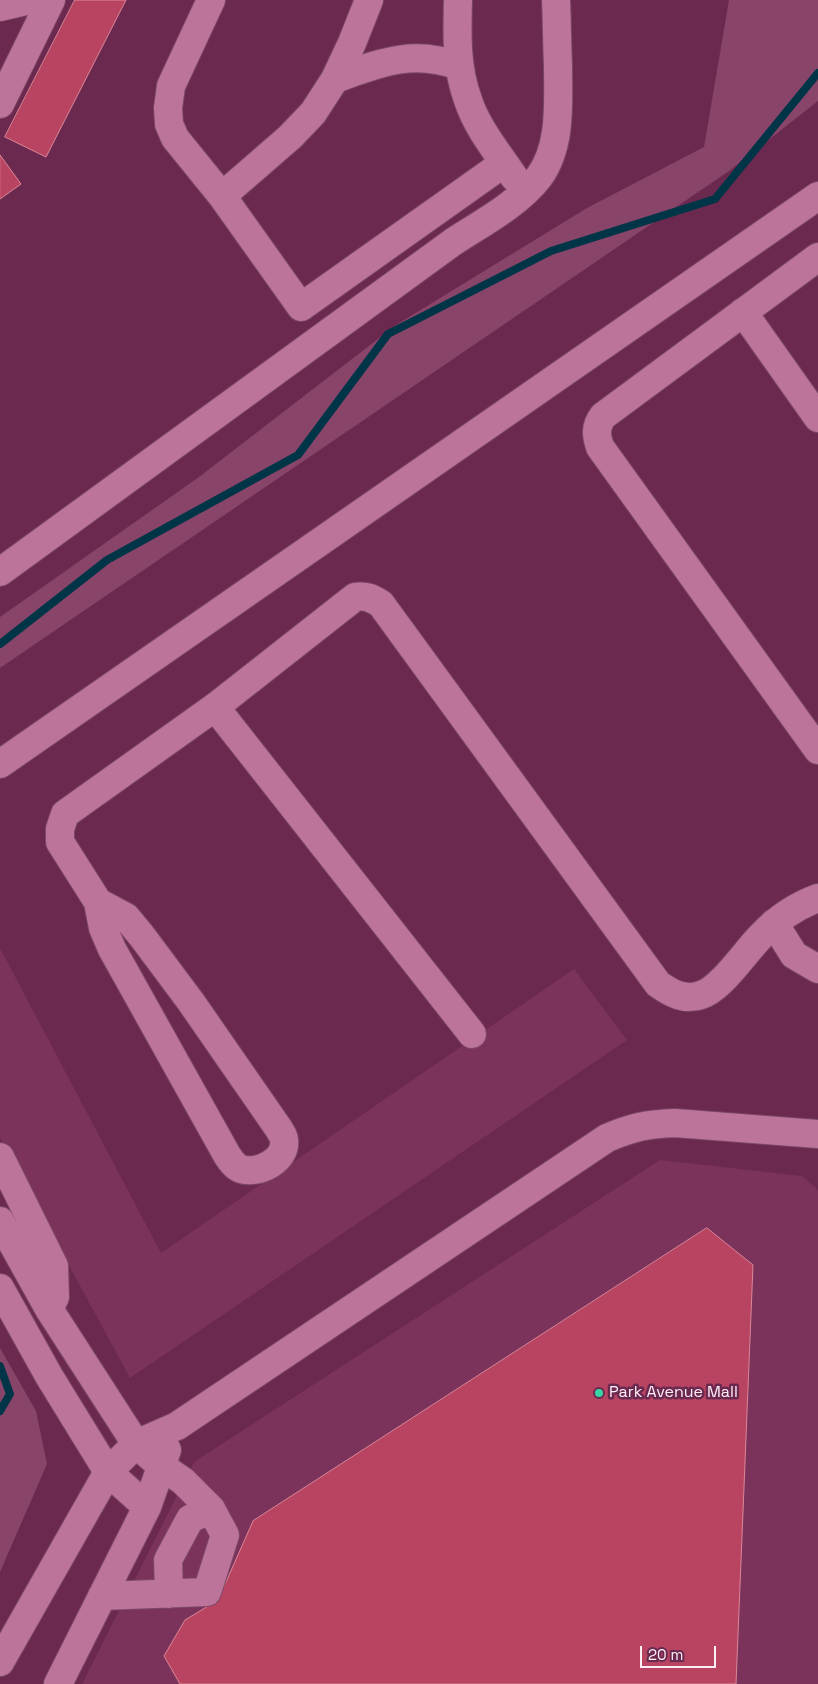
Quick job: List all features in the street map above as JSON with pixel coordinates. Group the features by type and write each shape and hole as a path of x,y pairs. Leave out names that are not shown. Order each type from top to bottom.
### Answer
{"street":[{"path":"0,7 30,0"},
{"path":"0,104 51,0"},
{"path":"211,0 171,86 168,108 169,124 175,138 222,196 301,307 504,162"},
{"path":"222,196 290,137 313,114 335,79 369,0"},
{"path":"458,0 459,66 468,101 482,129 524,192"},
{"path":"0,572 453,242 500,211 538,178 548,162 558,119 556,0"},
{"path":"335,79 383,62 406,59 430,59 459,66"},
{"path":"0,764 818,196"},
{"path":"818,257 603,416 597,429 600,447 818,750"},
{"path":"743,312 818,418"},
{"path":"98,902 126,917 141,935 191,1002 279,1129 284,1138 283,1149 280,1156 271,1163 258,1169 249,1170 239,1168 227,1155 112,949 103,928 98,902 60,842 60,829 65,814 215,707 355,597 360,596 372,598 381,604 658,984 680,996 695,997 708,992 713,989 774,923 788,912 818,898"},
{"path":"215,707 472,1034"},
{"path":"774,923 794,955 818,969"},
{"path":"0,1662 108,1472 136,1444 177,1426 607,1138 631,1128 652,1124 683,1124 818,1134"},
{"path":"0,1157 54,1266 55,1297 49,1309"},
{"path":"0,1221 49,1309 136,1444 161,1466 183,1481 210,1509 225,1535 207,1592 102,1596"},
{"path":"0,1288 49,1376 108,1472 147,1507"},
{"path":"58,1684 147,1507 177,1426"},
{"path":"169,1594 168,1560 190,1519 210,1509"}],"shaded area":[{"path":"729,0 818,0 818,101 729,171 0,668 0,617 199,477 396,325 587,208 704,147"},
{"path":"0,948 161,1253 574,969 627,1040 130,1378 0,1138"},
{"name":"Park Avenue Mall","path":"660,1160 802,1176 818,1190 818,1684 82,1684 194,1462"},
{"path":"0,1348 36,1411 47,1464 0,1572"}],"building":[{"path":"75,0 126,0 46,157 5,137"},
{"path":"0,155 21,184 0,199"},
{"name":"Park Avenue Mall","path":"707,1228 753,1265 736,1684 180,1684 164,1656 185,1620 218,1600 253,1521"}],"waterway":[{"path":"0,644 107,560 298,455 388,334 551,251 715,199 818,73"},
{"path":"0,1366 10,1394 0,1411"}],"place":[{"name":"Park Avenue Mall","path":"599,1393"}]}
